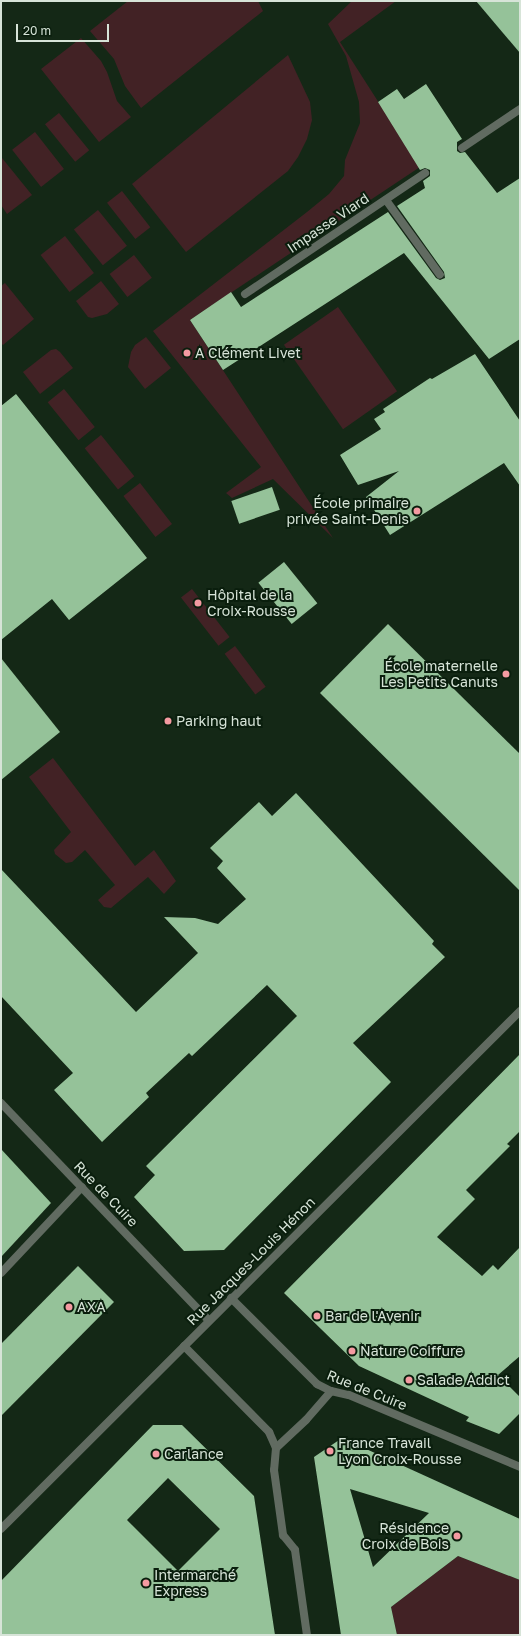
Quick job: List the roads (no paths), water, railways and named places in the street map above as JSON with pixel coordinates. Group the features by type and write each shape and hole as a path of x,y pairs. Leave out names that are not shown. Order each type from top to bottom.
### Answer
{"street":[{"path":"462,148 520,109"},
{"name":"Impasse Viard","path":"245,294 425,173"},
{"path":"386,200 440,275"},
{"name":"Rue Jacques-Louis Hénon","path":"1,1529 520,1011"},
{"name":"Rue de Cuire","path":"1,1103 209,1321"},
{"path":"1,1273 82,1187"},
{"name":"Rue de Cuire","path":"231,1298 317,1384 331,1391 349,1395 520,1467"},
{"path":"184,1346 269,1432 276,1448 274,1470 284,1535 295,1550 307,1635"},
{"path":"276,1448 291,1436 331,1391"}],"place":[{"name":"A Clément Livet","path":"187,353"},
{"name":"École primaire privée Saint-Denis","path":"417,511"},
{"name":"Hôpital de la Croix-Rousse","path":"198,603"},
{"name":"École maternelle Les Petits Canuts","path":"506,674"},
{"name":"Parking haut","path":"168,721"},
{"name":"AXA","path":"69,1307"},
{"name":"Bar de l'Avenir","path":"317,1316"},
{"name":"Nature Coiffure","path":"352,1351"},
{"name":"Salade Addict","path":"409,1380"},
{"name":"France Travail Lyon Croix-Rousse","path":"330,1451"},
{"name":"Carlance","path":"156,1454"},
{"name":"Résidence Croix de Bois","path":"457,1536"},
{"name":"Intermarché Express","path":"146,1583"}]}
